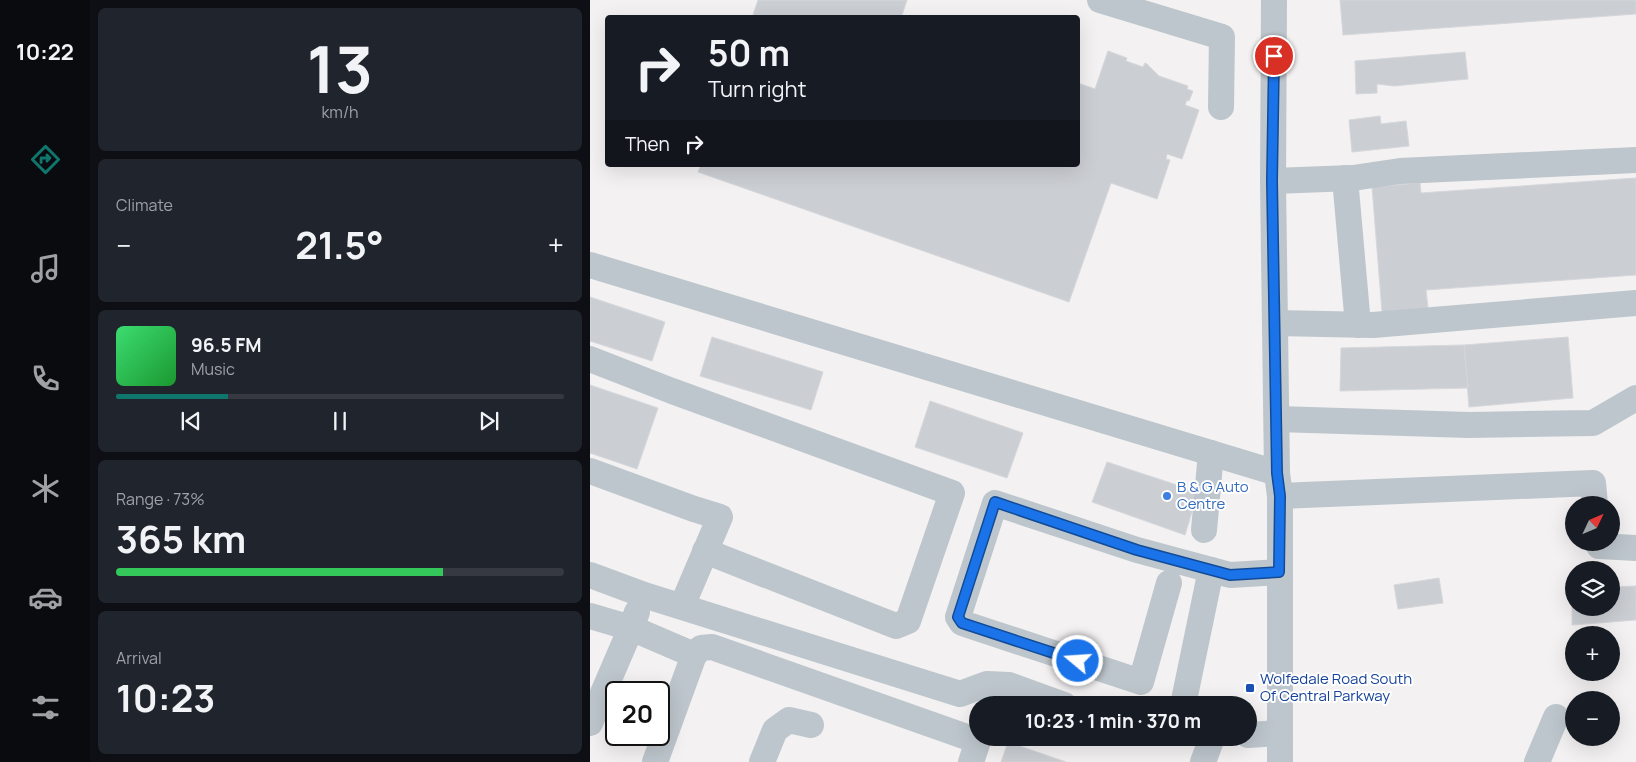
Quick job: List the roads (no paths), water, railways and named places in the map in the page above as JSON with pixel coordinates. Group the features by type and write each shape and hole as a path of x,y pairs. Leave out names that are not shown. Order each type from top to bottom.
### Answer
{"street":[{"path":"1100,0 1222,38 1221,107"},
{"path":"1274,0 1272,181 1278,484 1280,762"},
{"path":"1272,181 1345,178 1400,171 1636,160"},
{"path":"1345,178 1358,325"},
{"path":"590,265 1211,453 1278,484 1593,483 1595,496"},
{"path":"1275,323 1358,325 1636,303"},
{"path":"590,359 672,391 952,493 908,621 896,626 705,551"},
{"path":"1277,419 1469,425 1593,424 1636,398"},
{"path":"1204,530 1211,453"},
{"path":"590,471 720,517 682,606"},
{"path":"1169,583 1141,682 962,623 958,617 995,502 1137,550 1230,575 1279,572"},
{"path":"1620,547 1636,548"},
{"path":"1185,696 1211,570"},
{"path":"590,575 644,595 960,694 987,684 1009,684 1040,696"},
{"path":"590,723 644,595"},
{"path":"590,616 631,628 694,655"},
{"path":"655,762 694,655 701,648 712,647 978,741 971,762"},
{"path":"1536,762 1556,716"},
{"path":"762,762 775,730 789,720 811,725"},
{"path":"1257,735 1280,734"},
{"path":"1203,762 1209,746"}],"place":[{"name":"B & G Auto Centre","path":"1167,496"},
{"name":"Wolfedale Road South Of Central Parkway","path":"1250,688"}]}
